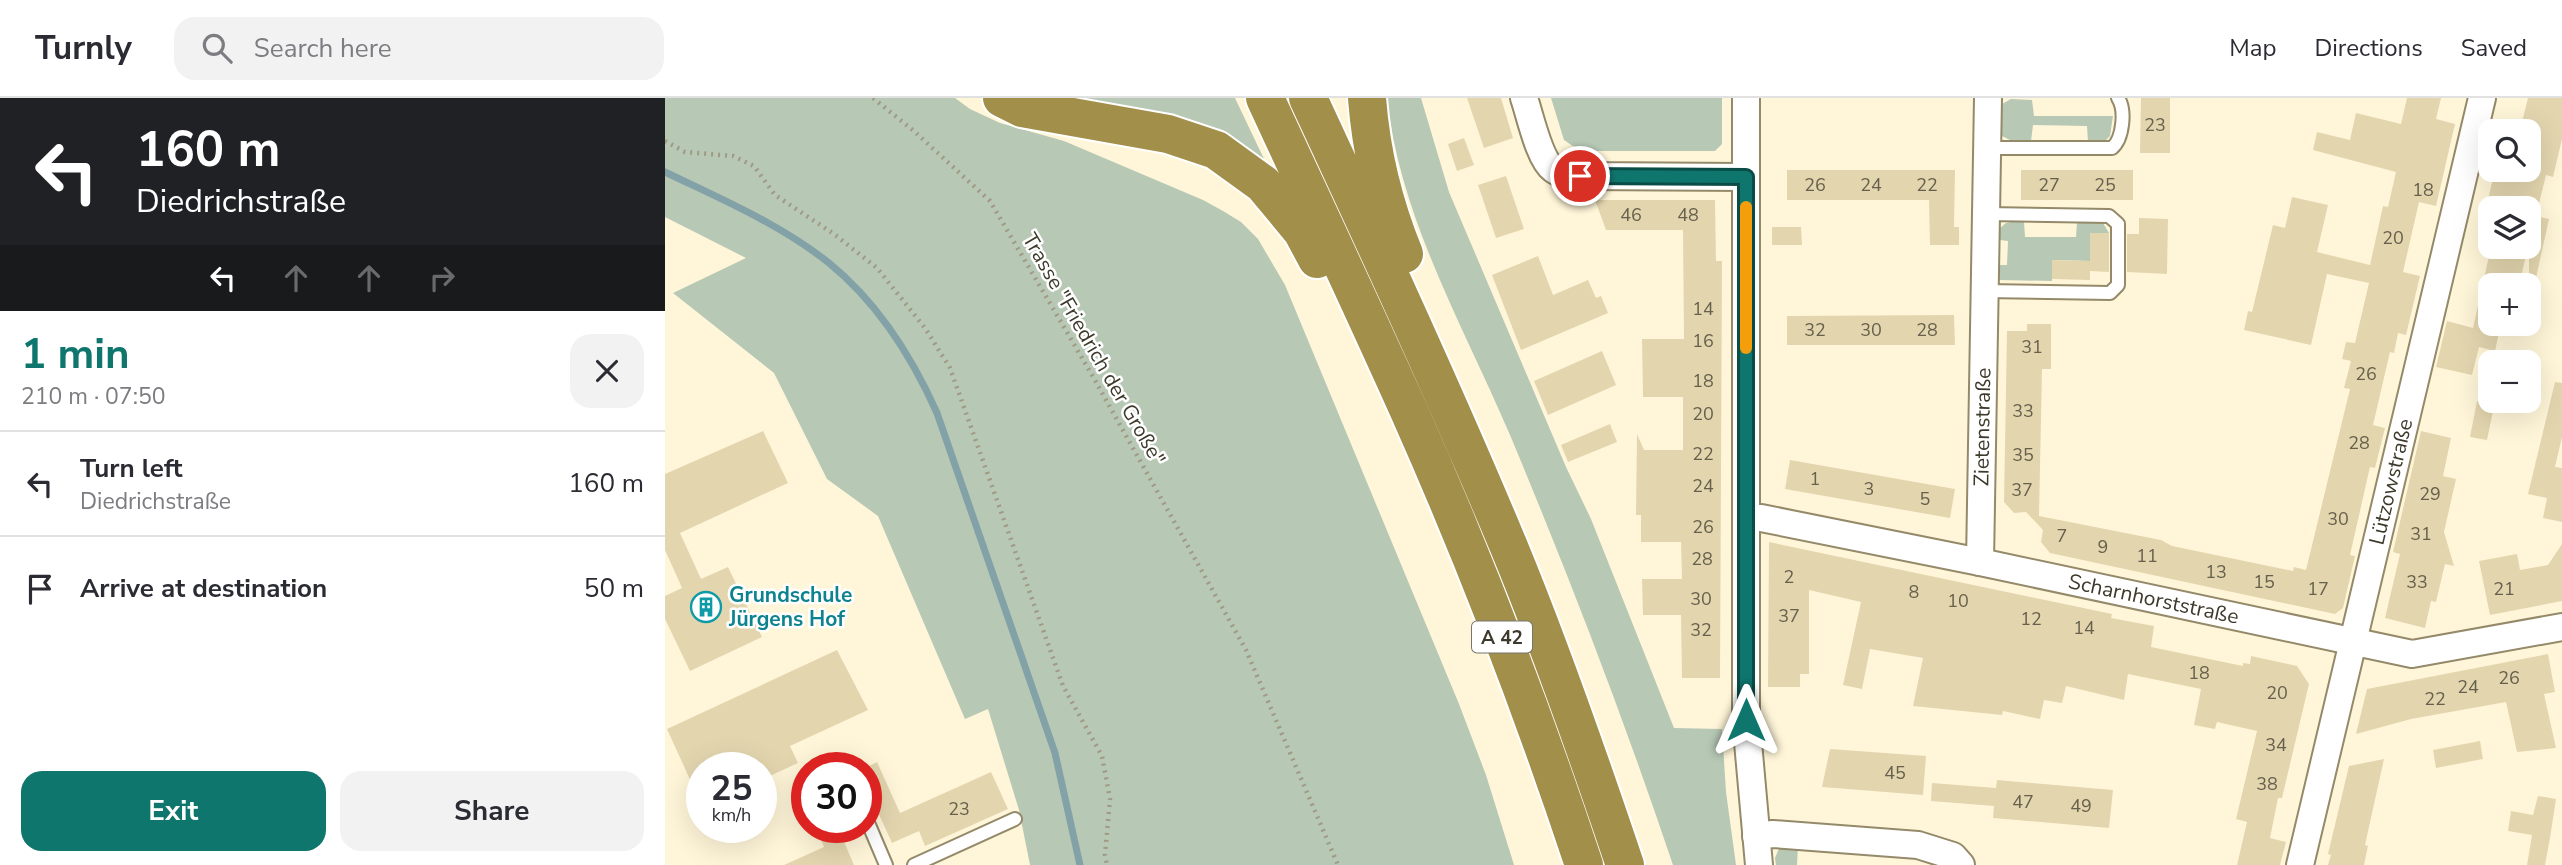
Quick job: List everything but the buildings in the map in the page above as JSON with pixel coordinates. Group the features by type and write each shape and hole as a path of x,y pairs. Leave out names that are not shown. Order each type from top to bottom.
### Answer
{"highway":[{"path":"1002,98 1022,108 1168,134 1216,150 1263,184 1302,231 1338,298 1386,405 1409,412"},
{"name":"A 42","path":"1265,98 1409,412 1513,664 1584,865"},
{"name":"A 42","path":"1308,98 1455,420 1528,596 1625,865"},
{"path":"1367,98 1379,175 1396,233 1454,368 1455,420"}],"street":[{"path":"1524,98 1543,156 1553,169 1561,173 1580,176 1746,177"},
{"path":"1746,98 1746,720 1759,865"},
{"name":"Zietenstraße","path":"1980,562 1988,98"},
{"name":"Lützowstraße","path":"2300,865 2482,98"},
{"name":"Scharnhorststraße","path":"1746,518 1980,562 2412,654 2562,627"},
{"path":"1756,835 1918,845 1953,856 1961,865"}],"lane":[{"path":"1987,148 2112,148 2121,138 2121,103 2118,98"},
{"path":"1984,291 2110,293 2118,285 2118,224 2109,216 1986,214"},
{"path":"914,865 1015,819"},
{"path":"877,843 886,865"}],"path":[{"name":"Trasse \"Friedrich der Große\"","path":"873,98 915,132 990,201 1092,375 1246,650 1338,865"},
{"path":"665,141 685,152 733,156 754,166 775,195 834,234 877,268 925,328 950,368 1063,686 1103,756 1109,799 1105,855 1107,865"}],"green space":[{"path":"665,98 955,98 970,109 1000,123 1064,141 1203,200 1241,222 1258,239 1285,285 1459,704 1486,775 1514,865 1030,865 1019,810 988,709 965,719 878,516 827,479 774,373 673,293 746,258 665,217"},
{"path":"1018,98 1235,98 1264,159 1256,165"},
{"path":"1387,98 1421,98 1449,192 1566,467 1591,519 1674,728 1722,729 1726,792 1736,865 1673,865 1615,702 1553,541 1510,435 1419,228 1394,142"},
{"path":"1551,98 1722,98 1722,144 1715,151 1580,151 1564,140"},
{"path":"2011,99 2032,100 2034,116 2113,116 2110,136 2105,141 2088,142 2087,126 2033,125 2031,141 2014,142 2002,136 2002,104"},
{"path":"2021,220 2024,222 2025,237 2076,237 2077,222 2080,220 2103,223 2109,233 2090,233 2090,261 2053,260 2052,281 1999,280 1999,265 2007,265 2008,241 2000,240 2000,228 2006,223"},
{"path":"1780,846 1798,846 1797,865 1776,865 1775,858"}],"waterway":[{"path":"665,172 770,224 829,263 878,313 916,371 937,413 1055,753 1080,865"}],"slow traffic":[{"path":"1746,207 1746,348"}],"place":[{"name":"Grundschule Jürgens Hof","path":"706,607"}],"route":[{"path":"1580,176 1746,177 1746,720"}]}
